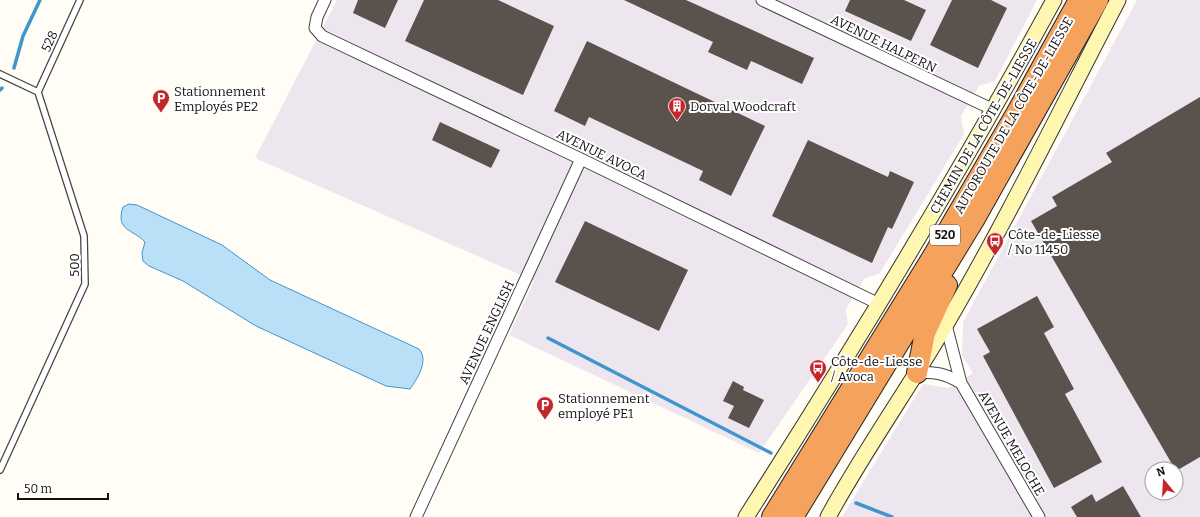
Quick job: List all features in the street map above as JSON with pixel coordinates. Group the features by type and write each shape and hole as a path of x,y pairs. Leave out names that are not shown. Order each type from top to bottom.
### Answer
{"highway":[{"name":"AUTOROUTE DE LA CÔTE-DE-LIESSE","path":"772,517 937,249 1017,112 1079,0"},
{"name":"AUTOROUTE DE LA CÔTE-DE-LIESSE","path":"793,517 974,220 1098,0"},
{"path":"917,373 925,333 974,220"}],"main road":[{"name":"CHEMIN DE LA CÔTE-DE-LIESSE","path":"746,517 879,304 994,110 1054,0"},
{"path":"828,517 854,472 946,325 1017,194 1118,0"}],"street":[{"name":"AVENUE AVOCA","path":"325,0 317,17 315,28 322,36 581,159 879,304"},
{"name":"AVENUE HALPERN","path":"762,0 994,110"},
{"name":"AVENUE ENGLISH","path":"416,517 581,159"},
{"name":"AVENUE MELOCHE","path":"946,325 961,383 1039,517"},
{"name":"AVENUE MELOCHE","path":"917,373 940,373 947,375 961,383"}],"lane":[{"name":"528","path":"38,92 80,0"},
{"path":"0,74 38,92"},
{"name":"500","path":"0,470 85,284 84,236 38,92"}],"shaded area":[{"path":"337,0 1037,0 995,81 979,86 961,116 964,134 880,273 864,279 846,309 848,324 759,453 509,335 534,281 255,158"},
{"path":"1137,0 1200,0 1200,517 842,517 923,384 949,388 973,373 962,355 963,322"}],"water":[{"path":"129,204 137,205 222,245 270,280 419,349 422,353 423,364 416,380 410,389 386,386 256,326 183,281 149,266 143,261 142,253 145,242 126,229 121,221 123,207"}],"building":[{"path":"358,0 398,0 385,28 353,13"},
{"path":"424,0 498,0 554,26 523,95 405,41"},
{"path":"624,0 686,0 814,58 802,84 751,61 747,70 708,52 713,42"},
{"path":"850,0 904,0 926,10 911,41 845,11"},
{"path":"952,0 991,0 1007,8 978,68 930,45"},
{"name":"Dorval Woodcraft","path":"587,41 765,126 731,196 699,180 703,171 589,117 585,126 554,111"},
{"path":"1200,97 1200,457 1184,466 1184,461 1170,461 1031,221 1057,206 1052,197 1112,162 1106,153"},
{"path":"440,122 500,150 491,168 432,140"},
{"path":"808,140 888,177 890,171 914,182 892,229 888,227 872,263 772,216"},
{"path":"585,221 688,270 659,331 555,282"},
{"path":"1037,296 1054,327 1044,333 1074,389 1065,394 1102,462 1054,488 983,356 990,352 977,329"},
{"path":"733,381 744,387 743,390 764,400 749,428 728,418 734,406 723,401"},
{"path":"1123,486 1141,517 1077,517 1071,507 1092,494 1096,502"}],"waterway":[{"path":"14,68 23,36 40,0"},
{"path":"548,338 771,453"},
{"path":"856,503 892,517"}],"place":[{"name":"Stationnement Employés PE2","path":"161,113"},
{"name":"Dorval Woodcraft","path":"677,121"},
{"name":"Côte-de-Liesse / No 11450","path":"995,256"},
{"name":"Côte-de-Liesse / Avoca","path":"818,383"},
{"name":"Stationnement employé PE1","path":"545,420"}]}
